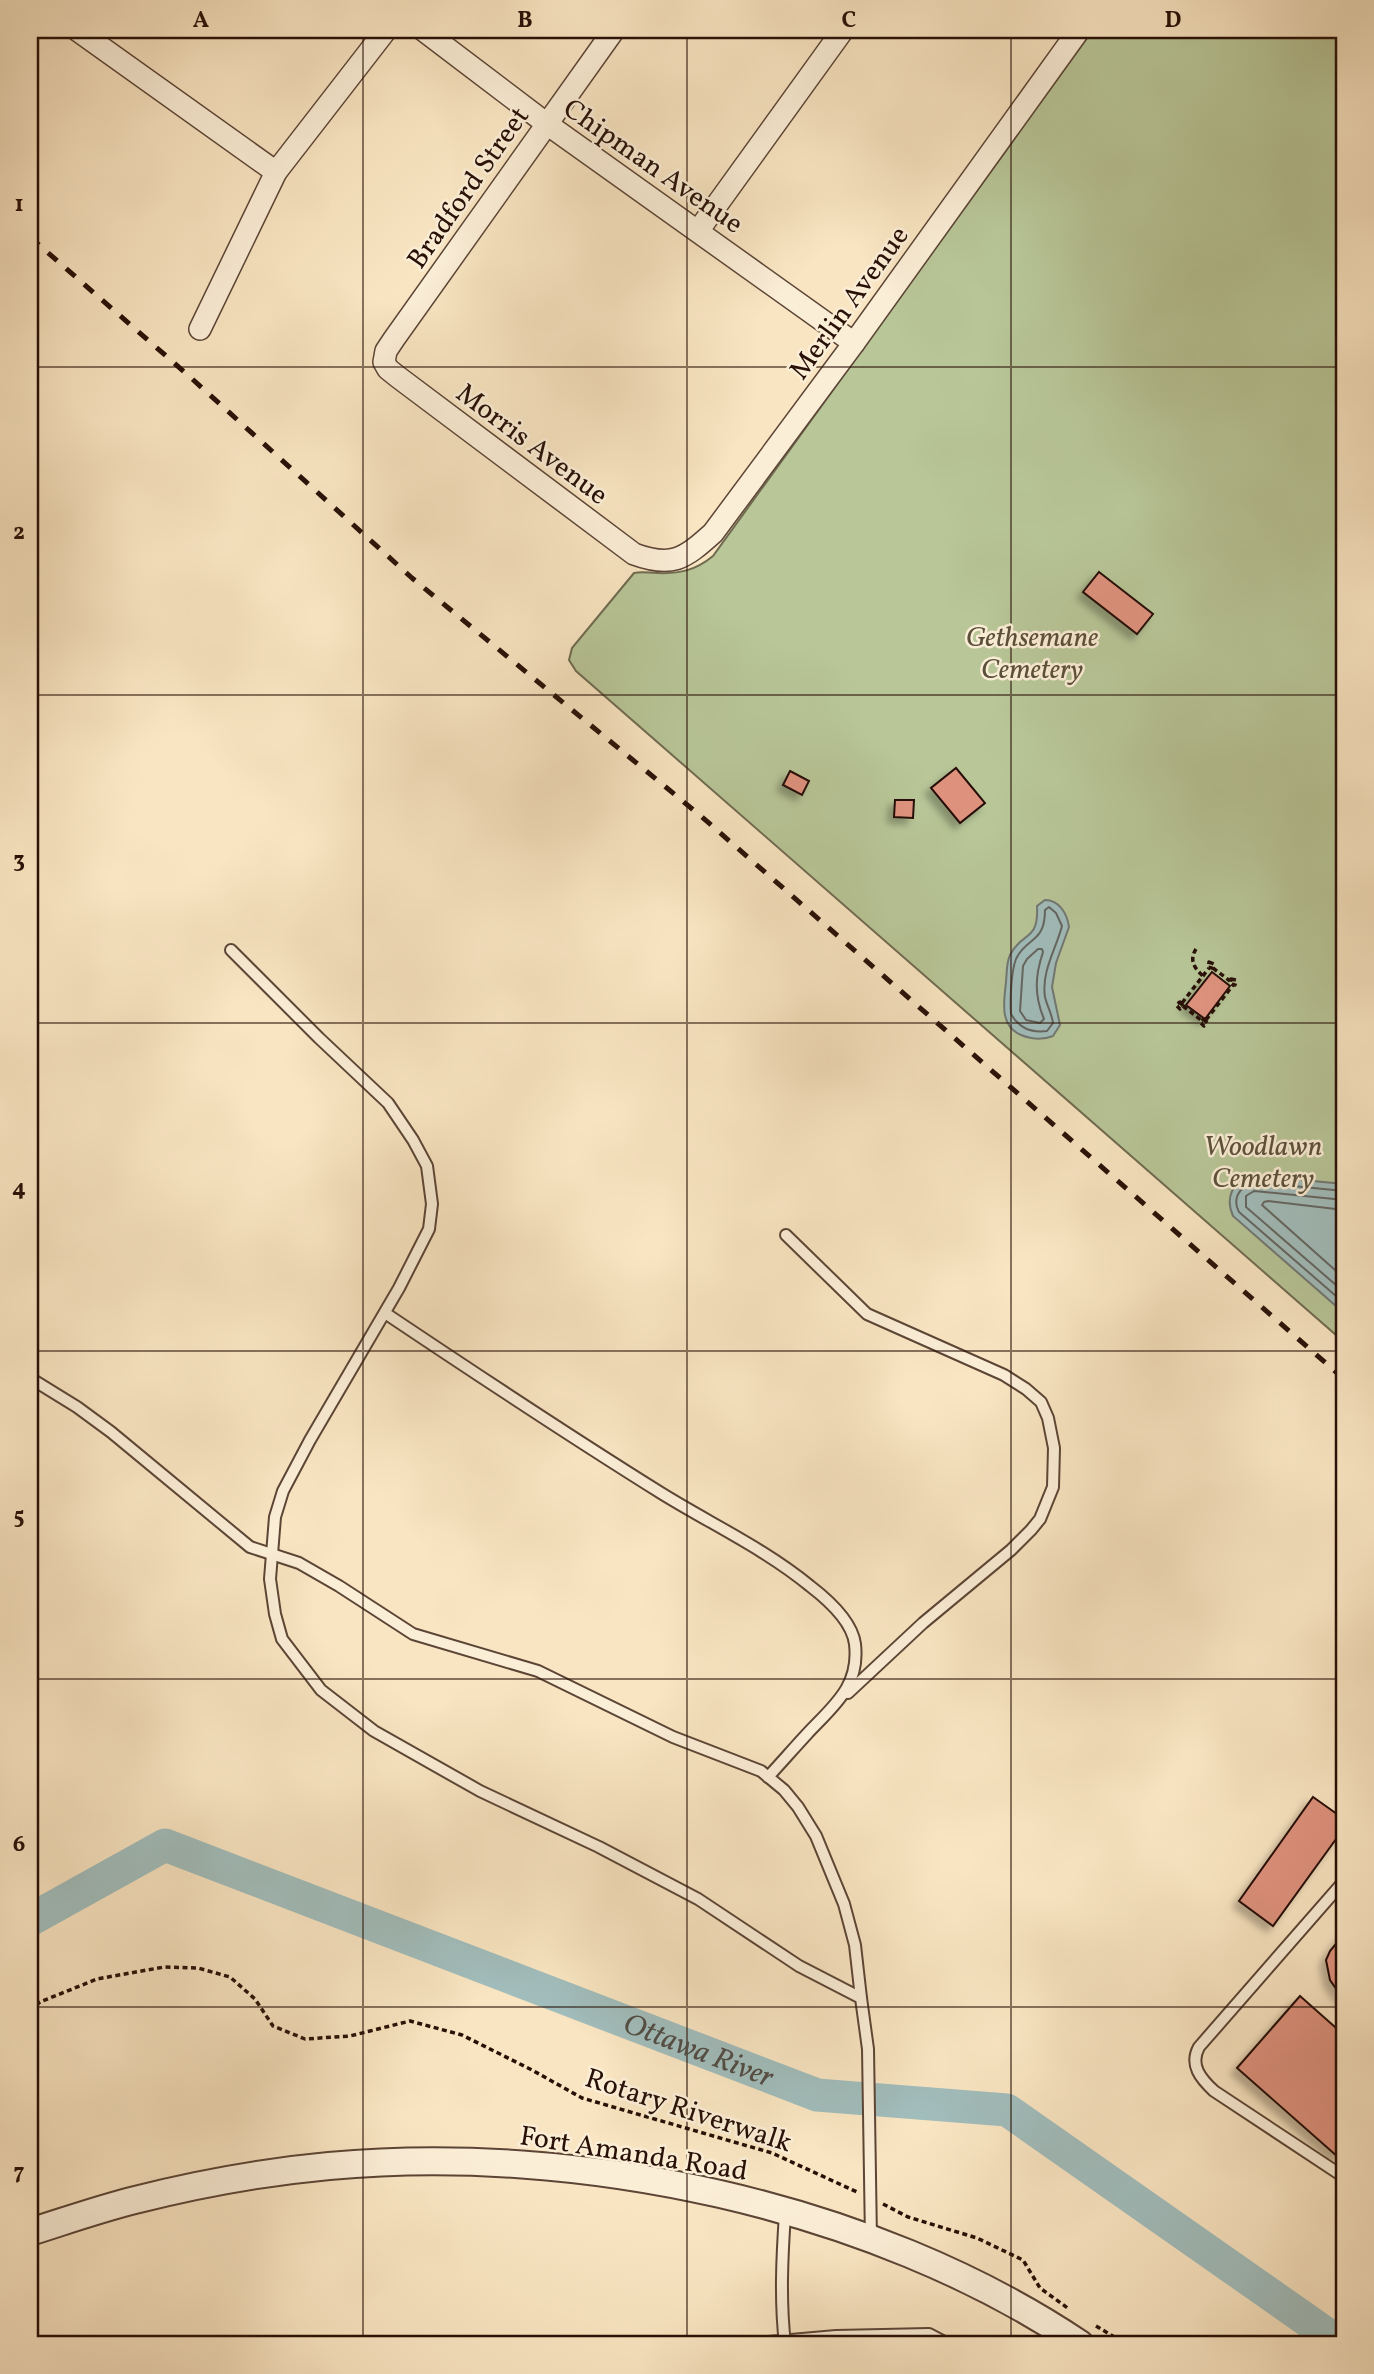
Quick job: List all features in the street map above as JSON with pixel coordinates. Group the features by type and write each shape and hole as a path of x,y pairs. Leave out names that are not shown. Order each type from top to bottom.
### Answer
{"street":[{"path":"77,30 276,172"},
{"path":"200,329 276,172 386,30"},
{"name":"Chipman Avenue","path":"423,30 547,124 854,343"},
{"name":"Bradford Street","path":"398,377 384,362 386,351 614,30"},
{"path":"698,231 843,30"},
{"name":"Merlin Avenue","path":"634,554 665,562 685,555 713,533 854,343 1079,30"},
{"name":"Morris Avenue","path":"398,377 634,554"},
{"name":"Fort Amanda Road","path":"30,2232 135,2200 211,2184 306,2169 384,2162 491,2163 576,2169 716,2192 785,2211 871,2240 988,2291 1053,2326 1084,2333"}],"lane":[{"path":"232,950 388,1103 427,1166 432,1205 429,1229 385,1313 283,1491 275,1517 270,1579 282,1639 298,1664 321,1690 347,1712 430,1764 698,1899 788,1958 862,1998"},
{"path":"768,1777 842,1699 923,1623 1011,1550 1031,1530 1048,1503 1053,1487 1054,1448 1048,1418 1041,1402 1004,1376 867,1314 786,1235"},
{"path":"385,1313 544,1419 779,1563 811,1586 834,1607 855,1643 854,1665 842,1699"},
{"path":"30,1378 111,1432 250,1548 299,1563 340,1586 413,1634 538,1671 673,1737 761,1771 784,1790 816,1836 844,1904 855,1945 868,2049 871,2240"},
{"path":"1344,1881 1199,2047 1194,2060 1200,2076 1214,2091 1344,2177"},
{"path":"785,2211 781,2312 785,2342"},
{"path":"745,2344 836,2336 929,2334 948,2344"}],"path":[{"path":"1196,949 1193,964 1203,975"},
{"path":"1211,968 1231,983 1203,1020 1182,1004 1203,975 1211,968"},
{"name":"Rotary Riverwalk","path":"30,2011 40,2002 97,1979 164,1967 198,1968 230,1978 255,1999 272,2026 305,2039 349,2036 410,2021 461,2035 582,2098 772,2153 908,2217 976,2238 1023,2260 1040,2288 1078,2316"},
{"path":"1084,2333 1126,2344"}],"green space":[{"name":"Gethsemane Cemetery","path":"1093,30 1344,30 1344,1342 576,671 569,660 572,648 634,573 681,572 700,565 713,556"}],"water":[{"path":"1045,900 1062,908 1069,927 1056,963 1052,987 1060,1025 1053,1036 1037,1038 1021,1035 1009,1026 1004,1012 1004,997 1010,955 1032,931 1037,917 1037,906"},
{"path":"1250,1175 1344,1184 1344,1313 1233,1216 1230,1203 1232,1192 1239,1182"}],"building":[{"path":"1099,572 1153,614 1137,634 1083,592"},
{"path":"956,768 985,803 960,823 931,788"},
{"path":"790,771 809,781 802,795 783,785"},
{"path":"895,800 914,800 913,818 894,817"},
{"path":"1212,972 1230,986 1205,1019 1186,1005"},
{"path":"1313,1797 1344,1819 1344,1828 1273,1926 1239,1901"},
{"path":"1344,1934 1344,2000 1330,1980 1326,1960"},
{"path":"1300,1996 1344,2035 1344,2149 1338,2157 1237,2068"}],"waterway":[{"name":"Ottawa River","path":"30,1920 165,1845 817,2095 1007,2110 1341,2344"}],"railway":[{"path":"30,237 189,376 412,578 702,817 1344,1379"}],"park label":[{"name":"Woodlawn Cemetery","path":"1263,1161"}]}
